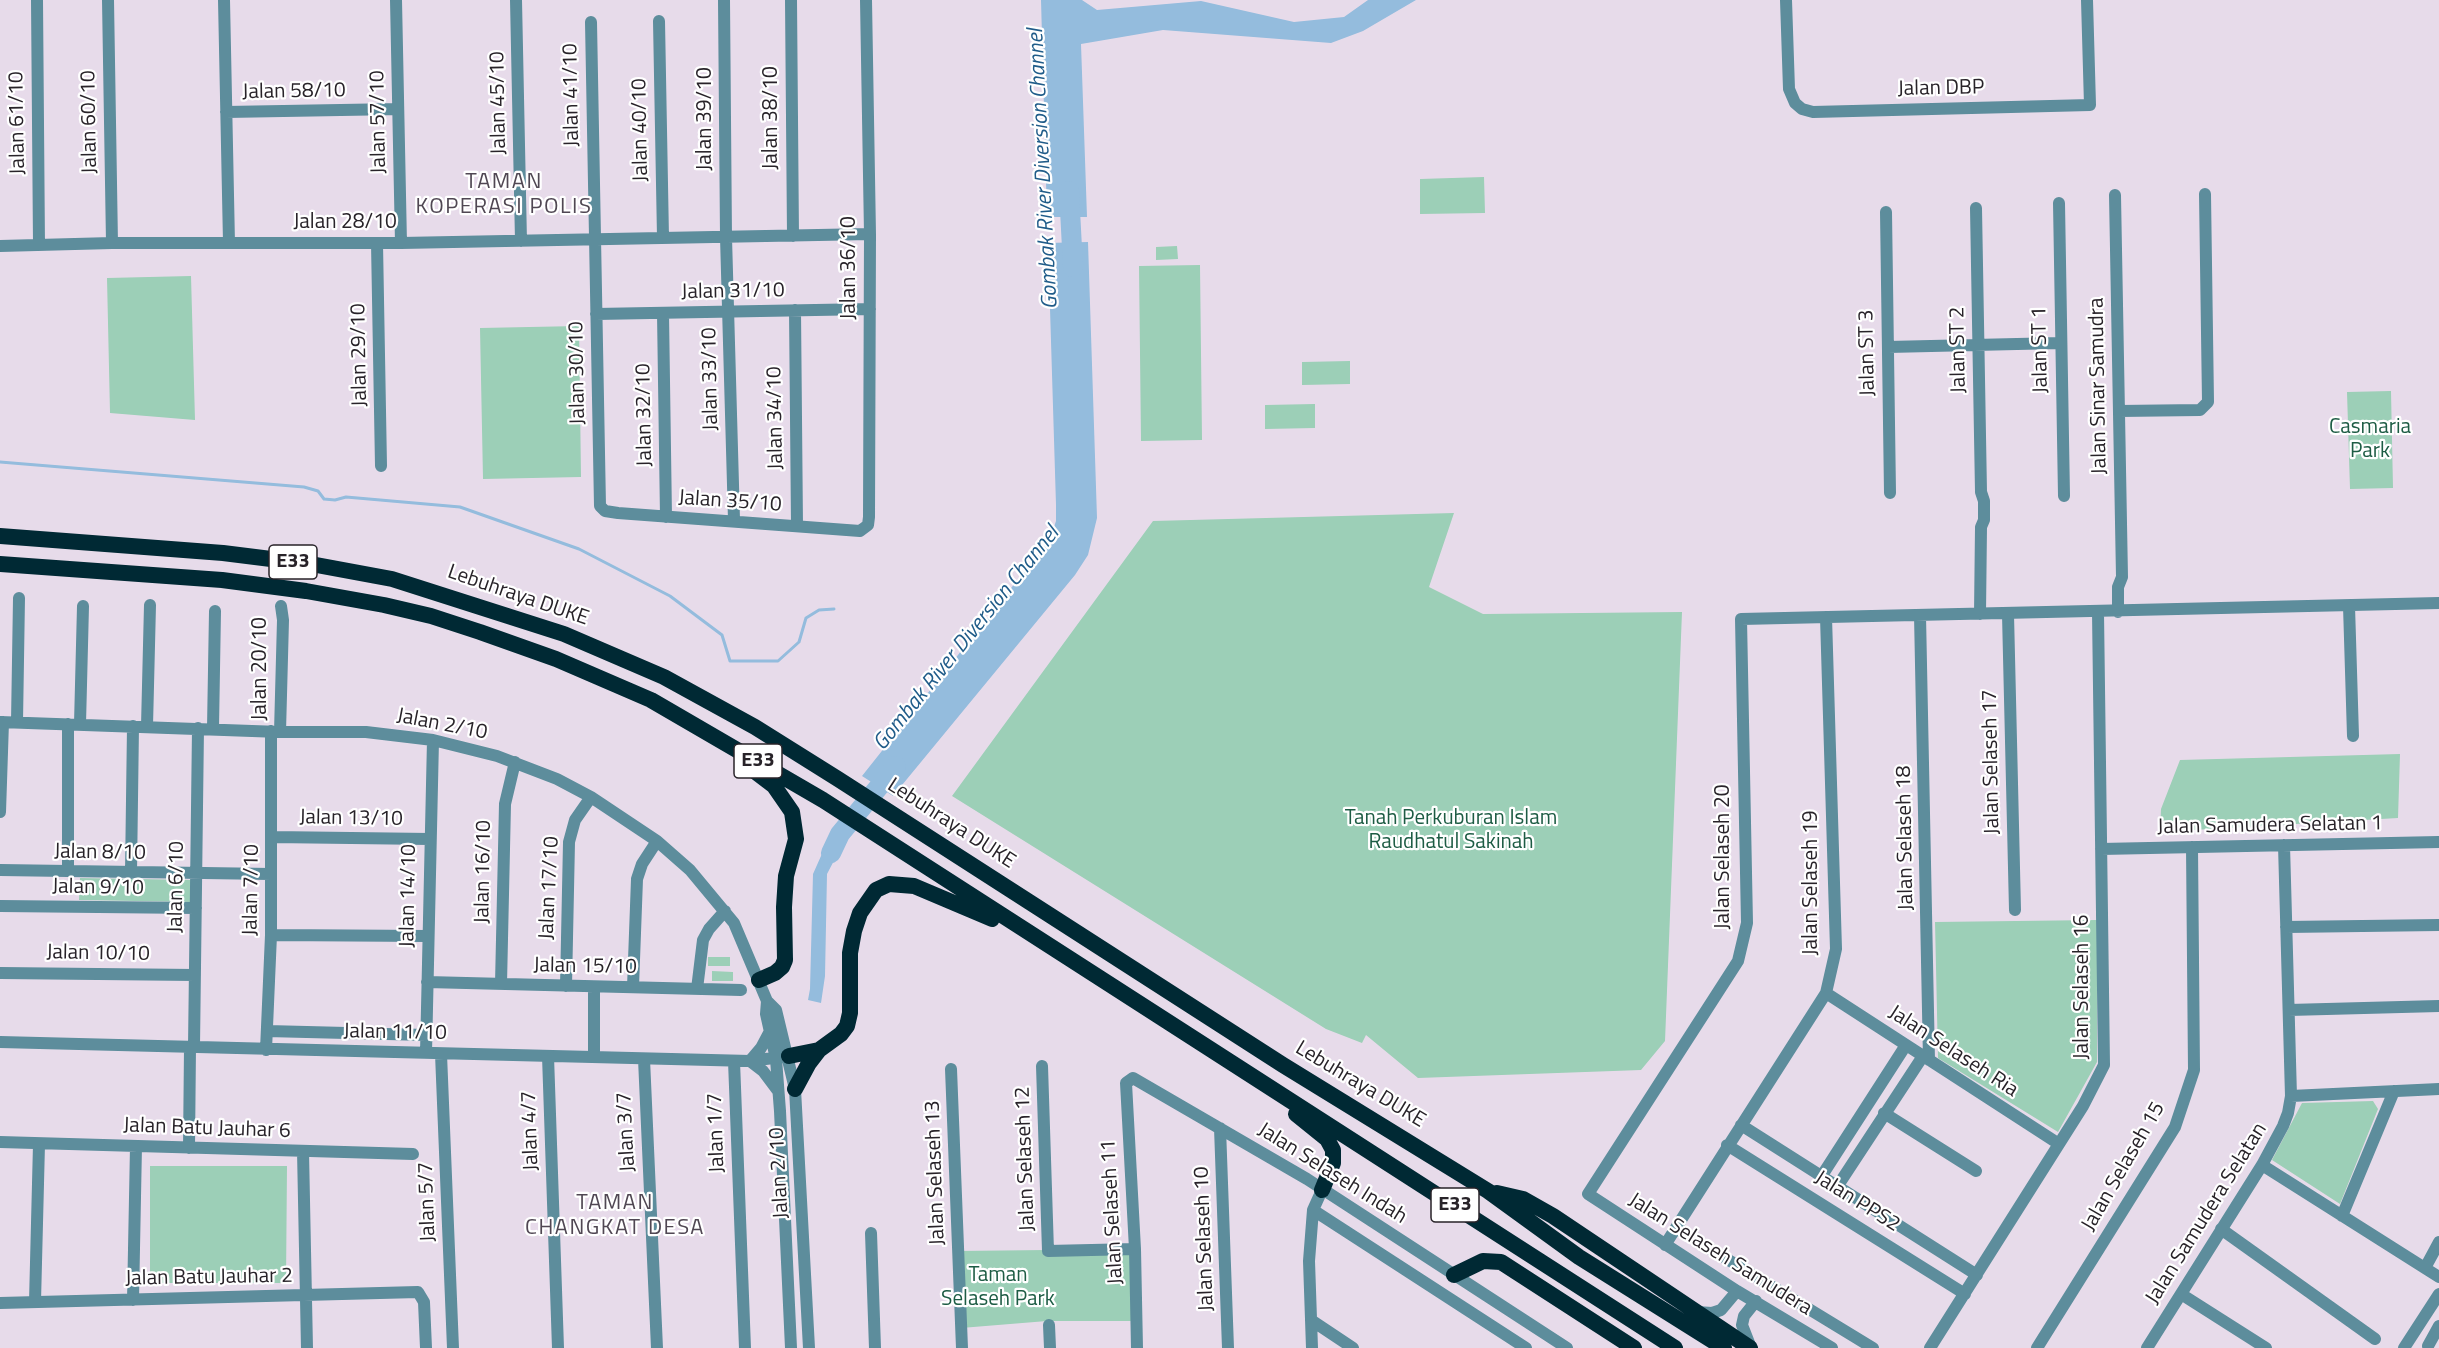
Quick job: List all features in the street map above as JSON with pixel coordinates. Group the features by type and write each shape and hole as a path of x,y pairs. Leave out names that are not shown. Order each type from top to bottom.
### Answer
{"highway":[{"name":"Lebuhraya DUKE","path":"0,536 224,553 311,564 392,579 439,592 564,634 664,677 755,727 838,779 1283,1065 1488,1191 1579,1257 1724,1348"},
{"name":"E33","path":"0,564 222,580 306,591 431,616 556,659 651,700 823,800 1675,1348"},
{"path":"699,729 774,786 792,812 796,838 786,876 784,907 787,954 782,967 759,980"},
{"path":"787,1090 819,1050 841,1034 847,1026 850,1013 850,953 856,922 869,898 883,886 900,884 914,886 1037,939"},
{"path":"782,1058 819,1050"},
{"path":"1238,1067 1328,1139 1333,1150 1333,1162 1322,1190"},
{"path":"1488,1191 1523,1199 1534,1204 1750,1348"},
{"path":"1454,1275 1483,1261 1501,1262 1634,1348"}],"street":[{"name":"Jalan 61/10","path":"37,0 39,245"},
{"name":"Jalan 60/10","path":"108,0 112,243"},
{"name":"Jalan 58/10","path":"224,0 229,243"},
{"name":"Jalan 57/10","path":"396,0 401,243"},
{"name":"Jalan 45/10","path":"516,0 521,241"},
{"name":"Jalan 39/10","path":"724,0 726,237"},
{"name":"Jalan 38/10","path":"791,0 793,236"},
{"name":"Jalan 36/10","path":"860,531 868,525 869,517 870,234 866,0"},
{"name":"Jalan DBP","path":"1786,0 1790,89 1795,103 1802,109 1813,112 2090,105 2087,0"},
{"name":"Jalan 40/10","path":"658,21 663,238"},
{"name":"Jalan 41/10","path":"591,22 595,239"},
{"name":"Jalan 58/10","path":"226,112 398,109"},
{"path":"2119,411 2200,410 2208,402 2205,194"},
{"name":"Jalan Sinar Samudra","path":"2115,195 2122,577 2126,586 2122,612"},
{"name":"Jalan ST 1","path":"2059,203 2064,496"},
{"name":"Jalan ST 2","path":"1976,208 1981,492 1976,501 1977,521 1981,527 1980,614"},
{"name":"Jalan ST 3","path":"1886,212 1890,493"},
{"name":"Jalan 28/10","path":"0,246 112,243 401,243 870,234"},
{"name":"Jalan 33/10","path":"726,237 734,520"},
{"name":"Jalan 30/10","path":"595,239 600,506"},
{"name":"Jalan 29/10","path":"377,243 381,466"},
{"name":"Jalan 31/10","path":"596,314 870,309"},
{"name":"Jalan 34/10","path":"795,310 797,526"},
{"name":"Jalan 32/10","path":"663,313 666,517"},
{"path":"1888,347 2060,343"},
{"name":"Jalan 35/10","path":"600,506 605,511 618,513 860,531"},
{"path":"17,722 19,598"},
{"path":"1826,617 2439,603"},
{"path":"147,726 150,604"},
{"path":"68,871 74,724 83,606"},
{"name":"Jalan 20/10","path":"276,731 284,620 281,606"},
{"path":"2349,606 2353,735"},
{"path":"213,728 215,611"},
{"name":"Jalan Selaseh 16","path":"1930,1348 2083,1106 2104,1065 2097,612"},
{"name":"Jalan Selaseh 17","path":"2008,614 2015,910"},
{"name":"Jalan Selaseh 18","path":"1920,615 1926,1058"},
{"name":"Jalan Selaseh 20","path":"1588,1194 1738,961 1748,923 1741,619 1826,617"},
{"name":"Jalan Selaseh 19","path":"1665,1245 1826,993 1836,949 1826,617"},
{"path":"0,812 2,722"},
{"name":"Jalan 2/10","path":"2,722 366,732 433,740 515,762 557,778 591,797 657,841 690,870 734,923 768,1001 776,1010 787,1090 809,1348"},
{"path":"131,873 133,726"},
{"name":"Jalan 6/10","path":"189,1148 195,975 198,728"},
{"name":"Jalan 7/10","path":"266,1050 276,731"},
{"name":"Jalan 14/10","path":"426,1053 433,740"},
{"name":"Jalan 16/10","path":"501,984 505,804 515,762"},
{"name":"Jalan 17/10","path":"566,986 569,842 575,820 591,797"},
{"name":"Jalan 13/10","path":"272,837 430,839"},
{"path":"633,987 637,879 642,864 657,841"},
{"name":"Jalan Samudera Selatan 1","path":"2102,849 2439,842"},
{"name":"Jalan Samudera Selatan","path":"2147,1348 2262,1166 2283,1126 2290,1095 2284,845"},
{"name":"Jalan Selaseh 15","path":"2037,1348 2175,1127 2194,1070 2192,847"},
{"name":"Jalan 8/10","path":"0,870 271,874"},
{"name":"Jalan 9/10","path":"0,906 196,908"},
{"path":"697,989 703,940 709,929 725,911"},
{"path":"2286,927 2439,925"},
{"path":"271,935 428,936"},
{"name":"Jalan 10/10","path":"0,973 195,975"},
{"name":"Jalan 15/10","path":"427,982 741,990"},
{"path":"594,987 594,1057"},
{"name":"Jalan Selaseh Ria","path":"1826,993 2059,1144"},
{"name":"Jalan 2/10","path":"768,1001 766,1014 770,1032 782,1058"},
{"path":"2289,1010 2439,1006"},
{"path":"267,1031 426,1035"},
{"path":"770,1032 750,1061 787,1090"},
{"name":"Jalan 11/10","path":"0,1042 734,1061 782,1058"},
{"path":"1821,1177 1906,1045"},
{"name":"Jalan 5/7","path":"441,1054 453,1348"},
{"name":"Jalan 4/7","path":"548,1056 558,1348"},
{"path":"1836,1187 1884,1113 1926,1058"},
{"name":"Jalan 3/7","path":"644,1059 657,1348"},
{"name":"Jalan 1/7","path":"734,1061 745,1348"},
{"name":"Jalan Selaseh 12","path":"1042,1066 1048,1251 1135,1249"},
{"name":"Jalan Selaseh 13","path":"951,1069 962,1348"},
{"name":"Jalan Selaseh Indah","path":"1133,1078 1368,1218 1567,1348"},
{"name":"Jalan Selaseh 11","path":"1133,1078 1126,1083 1135,1249 1137,1348"},
{"path":"2290,1095 2439,1089"},
{"name":"Jalan 2/10","path":"787,1090 791,1348"},
{"path":"2342,1216 2394,1091"},
{"path":"1884,1113 1976,1171"},
{"path":"1741,1125 1977,1275"},
{"name":"Jalan Selaseh 10","path":"1220,1128 1227,1348"},
{"name":"Jalan Batu Jauhar 6","path":"0,1142 413,1154"},
{"path":"35,1302 39,1143"},
{"name":"Jalan PPS2","path":"1727,1145 1965,1293"},
{"path":"133,1300 136,1146"},
{"path":"303,1151 307,1348"},
{"path":"2262,1166 2439,1277"},
{"path":"1312,1348 1310,1261 1313,1210 1322,1190"},
{"name":"Jalan Selaseh Samudera","path":"1588,1194 1737,1291 1832,1348"},
{"name":"Jalan Selaseh Indah","path":"1313,1210 1526,1348"},
{"path":"1676,1228 1873,1348"},
{"path":"2222,1229 2375,1339"},
{"path":"871,1233 876,1348"},
{"path":"2425,1268 2439,1242"},
{"path":"1697,1312 1712,1313 1720,1310 1737,1291"},
{"name":"Jalan Batu Jauhar 2","path":"0,1303 418,1292 424,1302 426,1348"},
{"path":"2181,1294 2266,1348"},
{"path":"2404,1348 2439,1294"},
{"path":"1750,1348 1742,1325 1744,1316 1756,1301"},
{"path":"1311,1320 1353,1348"},
{"path":"1049,1324 1050,1348"},
{"path":"2428,1346 2439,1326"}],"green space":[{"path":"1484,177 1485,213 1420,214 1420,179"},
{"path":"1177,246 1178,259 1156,260 1156,247"},
{"path":"1200,265 1202,440 1141,441 1139,266"},
{"path":"191,276 195,420 110,413 107,278"},
{"path":"579,326 581,477 483,479 480,328"},
{"path":"1350,361 1350,384 1302,385 1302,362"},
{"name":"Casmaria Park","path":"2391,391 2393,488 2350,489 2347,392"},
{"path":"1315,404 1315,428 1265,429 1265,405"},
{"name":"Tanah Perkuburan Islam Raudhatul Sakinah","path":"1454,513 1429,587 1483,614 1682,612 1665,1041 1641,1070 1418,1078 1366,1035 1362,1043 1326,1029 952,796 1153,521"},
{"path":"2400,754 2398,818 2160,832 2161,809 2180,760"},
{"path":"80,878 192,880 192,902 79,900"},
{"path":"2097,920 2097,1062 2058,1132 1938,1058 1935,922"},
{"path":"708,957 730,957 730,966 708,966"},
{"path":"712,971 733,972 733,981 712,981"},
{"path":"2373,1101 2378,1109 2340,1204 2272,1160 2302,1103"},
{"path":"150,1166 287,1166 286,1283 150,1283"},
{"name":"Taman Selaseh Park","path":"1135,1249 1136,1321 1047,1321 961,1328 958,1251"}],"water":[{"path":"1041,0 1082,0 1097,10 1201,1 1294,22 1344,17 1368,0 1416,0 1363,31 1331,43 1163,30 1081,44 1087,217 1047,217"},
{"path":"1088,242 1097,518 1088,555 1075,575 893,796 862,776 1046,544 1053,530 1056,521 1056,505 1048,243"},
{"path":"837,826 848,834 827,874 825,976 821,1003 808,1000 813,874"}],"waterway":[{"name":"Gombak River Diversion Channel","path":"1069,191 1073,267"},
{"path":"0,462 304,487 318,491 324,499 335,500 346,497 460,507 579,549 670,596 722,635 730,661 778,661 799,642 806,618 819,610 834,609"},
{"name":"Gombak River Diversion Channel","path":"831,853 840,834 896,766"}],"district":[{"name":"TAMAN KOPERASI POLIS","path":"504,196"},
{"name":"TAMAN CHANGKAT DESA","path":"615,1216"}]}
